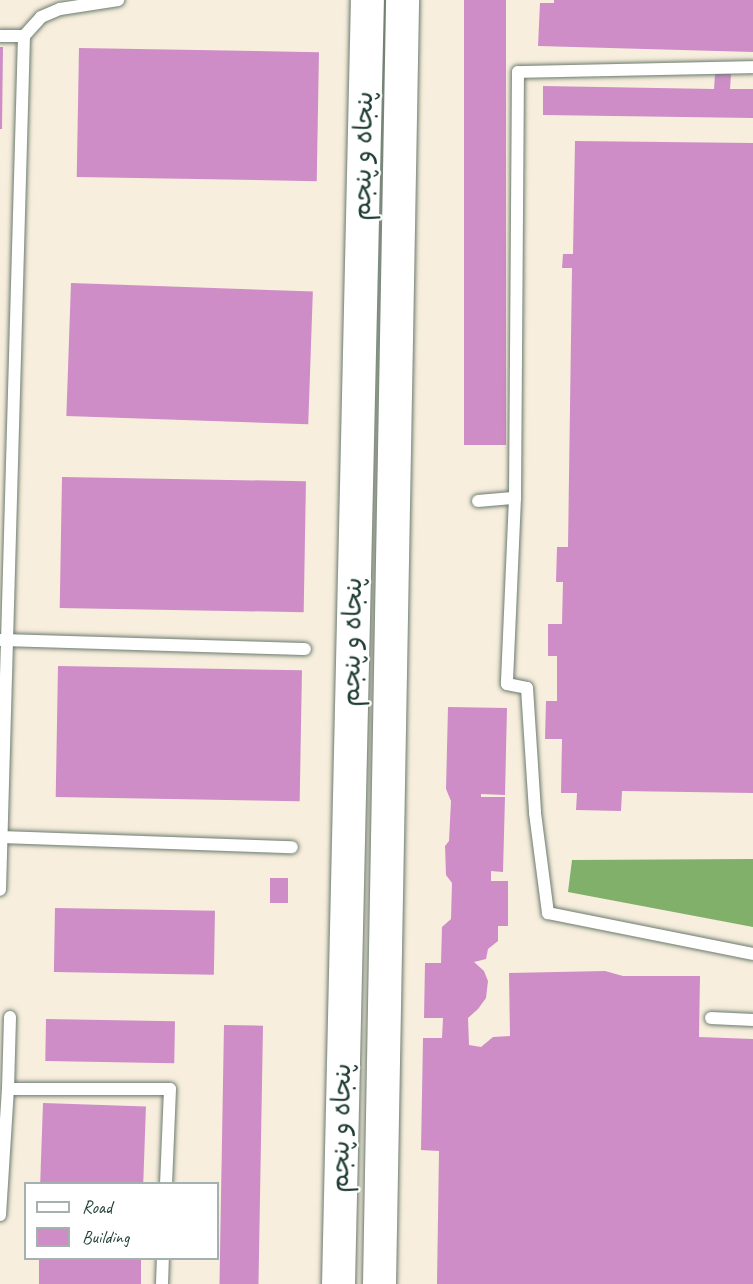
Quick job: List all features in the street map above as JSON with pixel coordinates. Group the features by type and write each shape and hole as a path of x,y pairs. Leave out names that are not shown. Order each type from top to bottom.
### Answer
{"main road":[{"name":"پنجاه و پنجم","path":"338,1284 367,0"},
{"name":"پنجاه و پنجم","path":"379,1284 382,984 402,0"},
{"path":"345,984 382,984"}],"lane":[{"path":"0,890 4,640 24,36 41,17 60,9 118,0"},
{"path":"0,36 24,36"},
{"path":"753,68 518,72 515,498 507,684 527,688 535,813 548,913 753,954"},
{"path":"478,501 515,498"},
{"path":"4,640 305,649"},
{"path":"1,837 292,848"},
{"path":"0,1215 10,1017"},
{"path":"711,1018 753,1020"},
{"path":"8,1089 170,1089 166,1182"},
{"path":"162,1284 163,1260"}],"green space":[{"path":"753,859 753,927 568,892 572,860"}],"building":[{"path":"464,0 506,0 506,445 464,445"},
{"path":"554,0 753,0 753,52 538,46 540,3 554,3"},
{"path":"0,47 3,47 2,129 0,129"},
{"path":"79,48 319,52 317,181 77,177"},
{"path":"715,74 731,74 730,89 753,89 753,118 543,115 543,86 714,89"},
{"path":"575,141 753,143 753,793 622,791 621,811 576,810 577,793 561,793 562,739 545,739 546,701 557,701 557,656 548,656 548,624 562,624 563,582 556,582 557,547 568,547 572,268 562,268 563,254 573,254"},
{"path":"71,283 313,291 308,424 66,416"},
{"path":"62,477 306,481 304,612 60,608"},
{"path":"58,666 302,670 300,801 56,797"},
{"path":"448,707 507,708 505,795 481,794 481,797 505,797 503,872 491,871 491,881 508,881 508,926 498,926 498,941 488,949 486,959 474,962 484,971 488,981 486,998 468,1018 469,1045 481,1047 493,1037 510,1036 509,973 605,971 623,976 700,976 699,1037 753,1039 753,1284 437,1284 439,1151 421,1150 423,1038 442,1038 443,1018 424,1018 425,963 441,963 442,927 451,919 452,883 446,875 445,846 449,841 451,801 446,789"},
{"path":"270,878 288,878 288,903 270,903"},
{"path":"55,908 215,911 214,975 54,972"},
{"path":"46,1019 175,1021 174,1063 45,1061"},
{"path":"224,1025 263,1026 258,1284 219,1284"},
{"path":"43,1103 146,1107 143,1182 40,1182"},
{"path":"39,1260 141,1260 141,1284 39,1284"}]}
